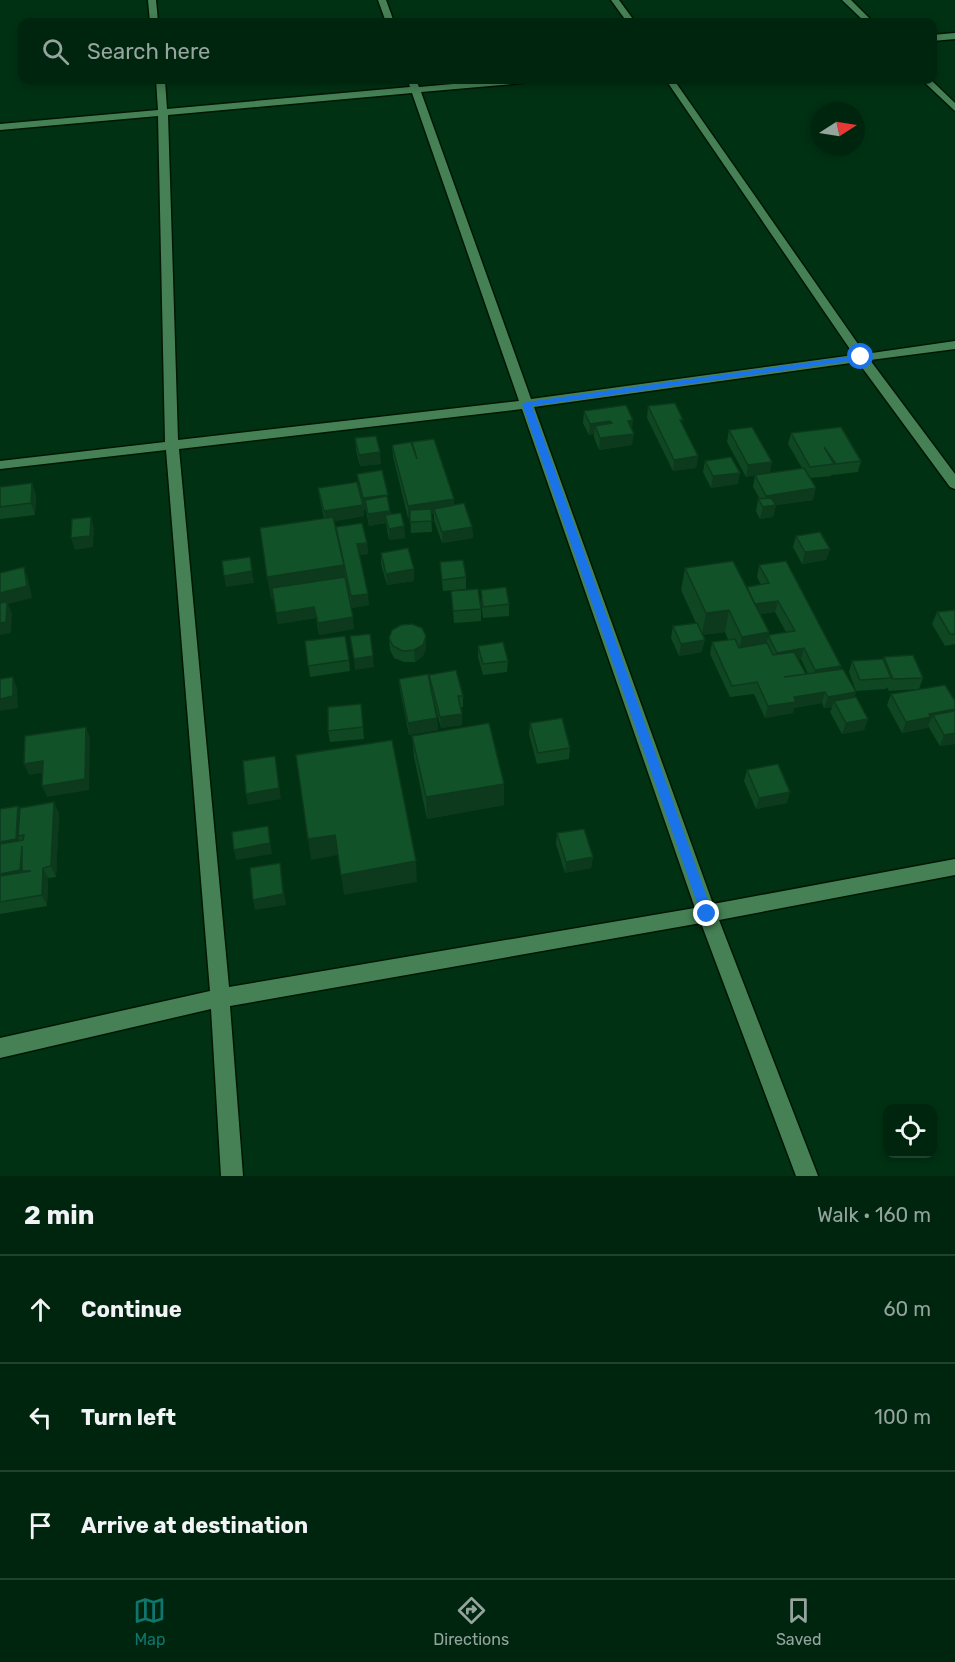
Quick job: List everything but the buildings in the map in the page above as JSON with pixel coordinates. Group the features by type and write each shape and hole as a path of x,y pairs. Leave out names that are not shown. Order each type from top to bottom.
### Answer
{"street":[{"path":"152,0 154,18"},
{"path":"382,0 389,18"},
{"path":"615,0 628,18"},
{"path":"846,0 865,18"},
{"path":"937,38 955,36"},
{"path":"160,84 172,446 220,998 232,1176"},
{"path":"0,127 163,113 436,84"},
{"path":"673,84 861,357 955,484"},
{"path":"930,84 955,108"},
{"path":"414,85 707,914 807,1176"},
{"path":"0,465 527,404 955,345"},
{"path":"0,1048 220,998 707,914 955,867"}],"route":[{"path":"707,914 527,404 861,357"}]}
